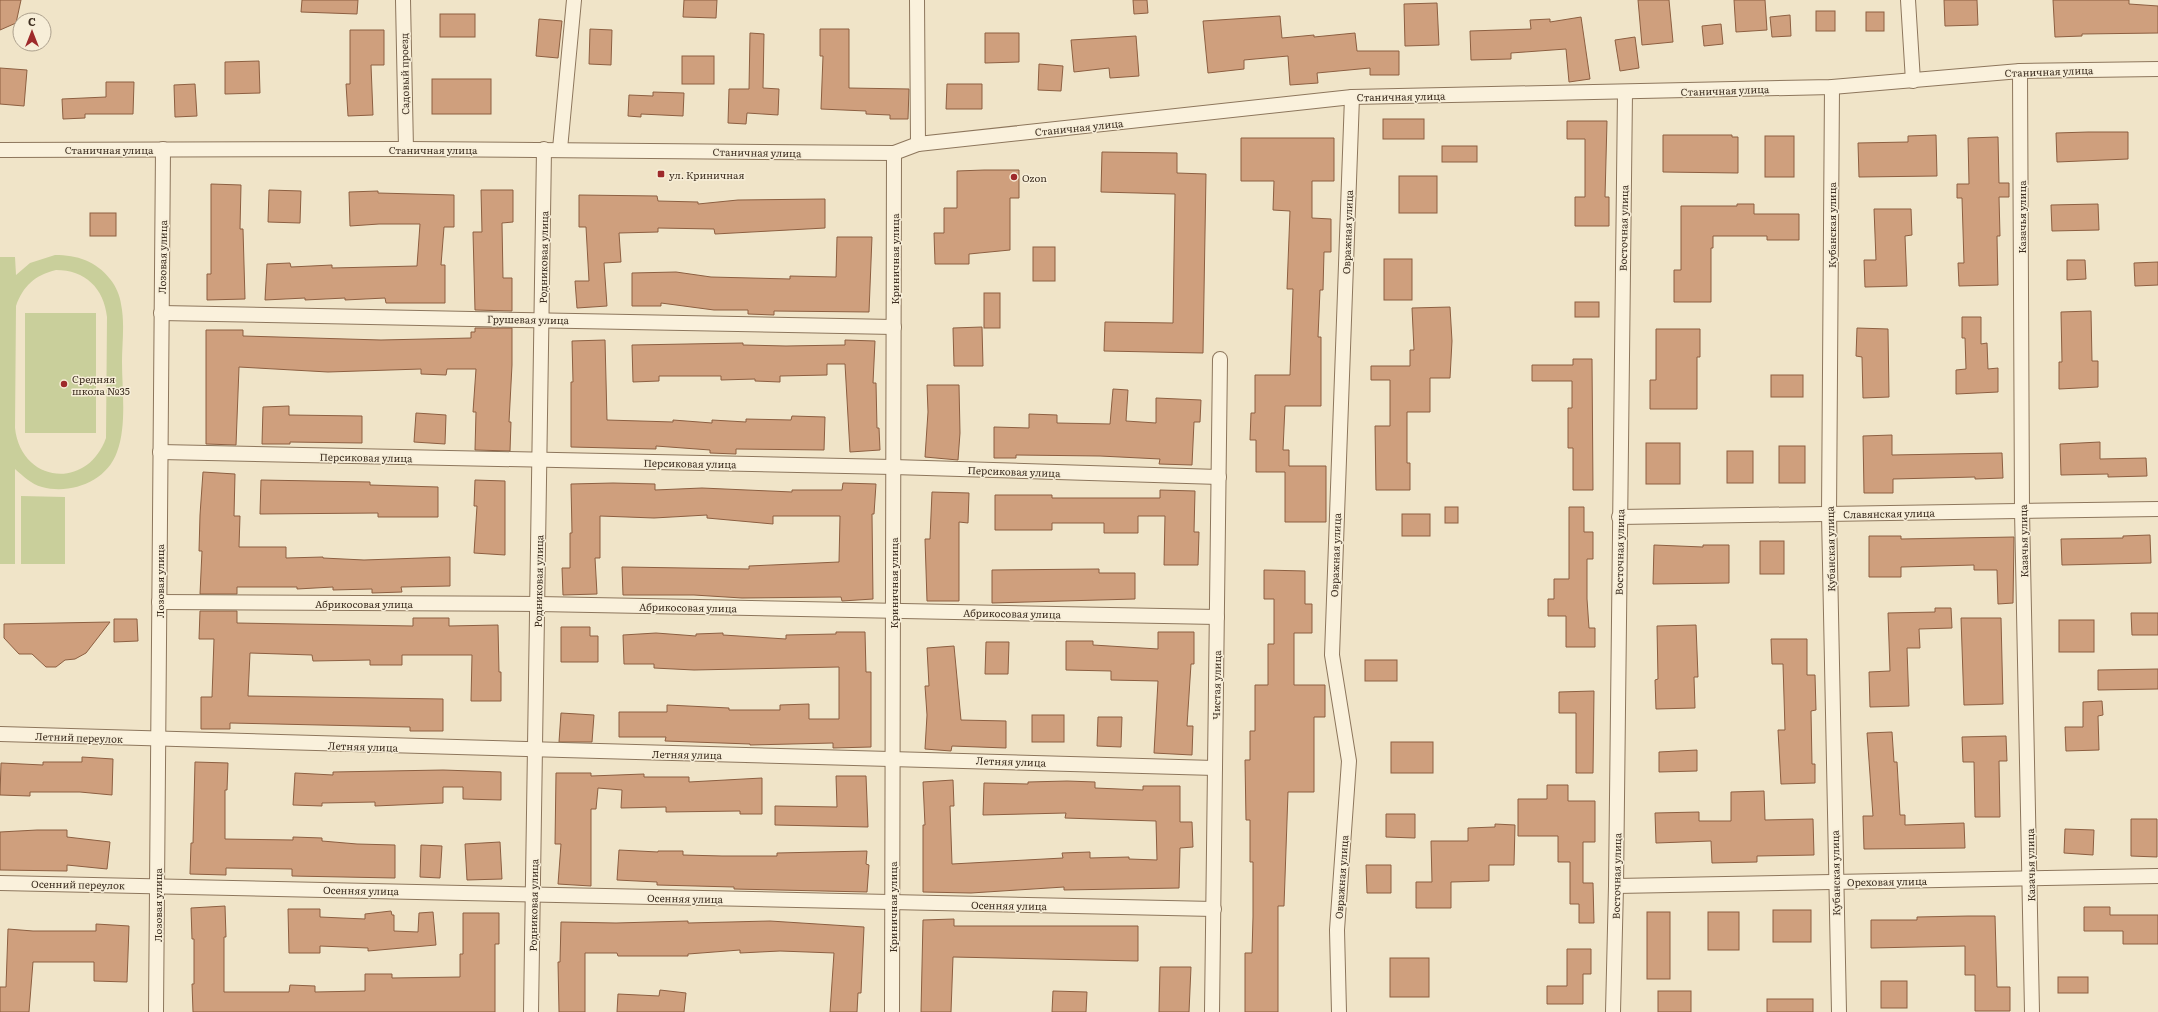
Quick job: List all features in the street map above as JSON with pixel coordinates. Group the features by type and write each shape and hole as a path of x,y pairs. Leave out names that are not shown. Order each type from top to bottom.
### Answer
{"street":[{"name":"Садовый проезд","path":"403,0 406,148"},
{"path":"560,149 574,0"},
{"path":"917,0 918,144"},
{"path":"1908,0 1913,81"},
{"name":"Станичная улица","path":"0,150 406,148 894,153 918,144 1352,97 1832,87 2020,71 2158,69"},
{"name":"Казачья улица","path":"2020,71 2022,512 2031,879 2032,1012"},
{"name":"Кубанская улица","path":"1832,87 1829,514 1835,882 1839,1012"},
{"name":"Восточная улица","path":"1612,1012 1616,886 1625,92"},
{"name":"Овражная улица","path":"1339,1012 1337,930 1349,761 1332,655 1352,97"},
{"name":"Лозовая улица","path":"156,1012 163,149"},
{"name":"Родниковая улица","path":"531,1012 544,149"},
{"name":"Криничная улица","path":"892,1012 894,153"},
{"name":"Грушевая улица","path":"161,313 542,319 894,327"},
{"name":"Чистая улица","path":"1212,1012 1220,359"},
{"name":"Персиковая улица","path":"160,452 894,468 1219,477"},
{"name":"Славянская улица","path":"1619,517 2158,510"},
{"name":"Абрикосовая улица","path":"159,602 538,604 1217,617"},
{"name":"Летний переулок","path":"0,734 158,740"},
{"name":"Летняя улица","path":"158,740 535,751 893,757 1215,768"},
{"name":"Ореховая улица","path":"1616,886 2158,876"},
{"name":"Осенний переулок","path":"0,883 157,885"},
{"name":"Осенняя улица","path":"157,885 892,903 1214,909"}],"green space":[{"path":"55,255 71,256 86,260 105,273 116,288 119,294 123,318 122,430 117,452 112,462 97,478 87,483 65,489 42,487 31,482 15,469 15,564 0,564 0,257 15,257 16,275 30,263","holes":["56,270 76,273 91,283 102,297 105,307 107,317 106,438 97,455 85,467 70,473 56,474 41,469 29,460 20,446 15,428 16,306 26,287 36,278"]},
{"path":"25,313 96,313 96,433 25,433"},
{"path":"21,496 65,497 65,564 21,564"}],"building":[{"path":"0,0 21,0 18,12 12,12 12,25 0,30"},
{"path":"302,0 358,0 357,14 301,12"},
{"path":"684,0 717,0 716,18 683,17"},
{"path":"1133,0 1147,0 1148,13 1134,14"},
{"path":"1638,0 1669,0 1673,42 1642,45"},
{"path":"1734,0 1765,0 1767,30 1736,32"},
{"path":"1944,0 1977,0 1978,25 1945,26"},
{"path":"2053,0 2129,0 2129,4 2158,6 2158,33 2082,34 2082,36 2055,37"},
{"path":"1437,3 1439,45 1405,46 1404,4"},
{"path":"1816,11 1835,11 1835,31 1816,31"},
{"path":"1866,12 1884,12 1884,31 1866,31"},
{"path":"440,14 475,14 475,37 440,37"},
{"path":"1790,15 1791,36 1772,37 1770,17"},
{"path":"1280,16 1282,38 1355,33 1357,51 1399,51 1399,75 1370,75 1370,68 1317,73 1318,83 1290,85 1288,56 1244,60 1244,69 1208,73 1203,21"},
{"path":"1581,17 1590,79 1569,82 1566,49 1511,53 1511,59 1471,60 1470,31 1531,29 1530,20 1550,19 1550,22"},
{"path":"539,19 562,21 558,58 536,56"},
{"path":"1721,24 1723,44 1704,46 1702,26"},
{"path":"590,29 612,30 611,65 589,64"},
{"path":"820,29 849,29 849,88 909,89 908,119 890,119 890,115 866,114 866,111 821,109 823,56 820,56"},
{"path":"350,30 384,30 384,65 371,65 373,115 348,116 346,84 350,84"},
{"path":"750,33 764,34 763,88 779,89 778,115 747,113 746,124 728,123 729,89 749,89"},
{"path":"985,33 1019,33 1019,62 985,63"},
{"path":"1136,36 1139,76 1110,78 1109,68 1074,72 1071,40"},
{"path":"1635,37 1639,68 1620,71 1615,40"},
{"path":"682,56 714,56 714,84 682,84"},
{"path":"259,61 260,93 225,94 225,62"},
{"path":"1039,64 1063,66 1061,91 1038,90"},
{"path":"0,68 27,70 24,106 0,104"},
{"path":"432,79 491,79 491,114 432,114"},
{"path":"106,82 134,82 133,114 85,114 85,118 63,119 62,99 106,97"},
{"path":"195,84 197,116 175,117 174,85"},
{"path":"947,84 982,84 982,109 946,109"},
{"path":"653,92 684,93 683,116 641,114 641,117 628,116 629,95 653,96"},
{"path":"1383,119 1424,119 1424,139 1383,139"},
{"path":"1567,121 1607,121 1605,197 1609,197 1609,226 1575,226 1575,197 1585,197 1585,139 1567,139"},
{"path":"2128,132 2128,159 2057,162 2056,133"},
{"path":"1663,135 1732,135 1732,137 1738,137 1738,173 1663,172"},
{"path":"1936,135 1937,176 1859,177 1858,143 1908,142 1908,136"},
{"path":"1765,136 1794,136 1794,177 1765,177"},
{"path":"1998,137 1999,183 2009,183 2009,197 1999,197 2000,236 1997,236 1998,285 1959,286 1958,263 1964,263 1962,198 1957,198 1957,184 1969,184 1968,138"},
{"path":"1241,138 1334,138 1334,181 1312,181 1312,218 1331,219 1331,252 1324,252 1323,290 1320,290 1318,337 1321,337 1321,406 1285,406 1283,450 1289,450 1289,466 1326,466 1326,522 1285,522 1285,472 1256,472 1256,440 1250,440 1251,413 1255,413 1255,375 1290,375 1293,289 1287,289 1290,211 1273,210 1274,181 1241,181"},
{"path":"1442,146 1477,146 1477,162 1442,162"},
{"path":"1102,152 1177,153 1177,173 1206,174 1203,353 1104,351 1105,322 1173,323 1175,194 1101,192"},
{"path":"1019,170 1019,198 1010,198 1010,250 969,254 969,264 935,264 934,233 944,233 944,208 957,208 957,171"},
{"path":"1399,176 1437,176 1437,213 1399,213"},
{"path":"211,184 241,185 240,229 243,229 245,299 207,300 207,274 211,274"},
{"path":"269,190 301,191 300,223 268,222"},
{"path":"481,190 513,190 513,222 502,223 503,278 512,278 512,311 475,310 473,232 482,232"},
{"path":"378,191 378,193 454,195 454,227 444,227 441,265 445,265 445,303 386,303 385,298 305,300 305,298 265,300 267,264 290,263 291,267 332,265 332,268 417,266 420,224 350,226 349,192"},
{"path":"579,195 657,196 658,201 698,202 698,204 738,200 825,199 825,228 715,234 714,229 658,228 658,232 619,233 621,262 604,263 607,306 577,308 575,281 589,281 586,227 579,227"},
{"path":"1737,204 1754,204 1754,214 1799,214 1799,240 1767,240 1767,236 1713,236 1713,248 1711,248 1711,302 1674,302 1674,270 1681,270 1681,206 1737,206"},
{"path":"2098,204 2099,230 2052,231 2051,205"},
{"path":"1874,209 1911,209 1912,235 1905,236 1907,286 1865,287 1864,260 1876,260"},
{"path":"90,213 116,213 116,236 90,236"},
{"path":"837,237 872,237 869,312 774,311 774,315 748,314 748,310 714,310 661,303 661,306 632,306 632,273 676,272 711,277 790,279 790,276 836,277"},
{"path":"1033,247 1055,247 1055,281 1033,281"},
{"path":"1384,259 1412,259 1412,300 1384,300"},
{"path":"2067,260 2085,260 2086,279 2067,280"},
{"path":"2158,262 2158,285 2135,286 2134,263"},
{"path":"984,293 1000,293 1000,328 984,328"},
{"path":"1575,302 1599,302 1599,317 1575,317"},
{"path":"1450,307 1452,341 1450,378 1430,378 1430,412 1407,412 1407,463 1410,463 1410,490 1376,490 1375,426 1390,426 1390,380 1371,380 1371,366 1410,366 1410,350 1414,350 1412,308"},
{"path":"2091,311 2092,361 2098,361 2098,387 2059,389 2059,362 2062,362 2061,312"},
{"path":"1962,317 1981,317 1981,344 1987,343 1988,369 1998,368 1998,392 1956,394 1956,370 1966,369 1965,338 1962,338"},
{"path":"982,327 983,366 954,366 953,328"},
{"path":"475,328 512,328 509,422 511,422 510,451 475,450 476,412 473,412 476,369 447,369 446,375 421,374 421,369 328,372 239,367 236,445 206,444 206,330 243,330 243,336 381,340 471,338 471,332 475,332"},
{"path":"1857,328 1888,329 1889,397 1863,398 1862,357 1856,356"},
{"path":"1656,329 1700,329 1700,357 1697,357 1697,409 1650,409 1650,380 1656,380"},
{"path":"605,340 607,420 673,422 673,420 712,423 712,420 746,422 746,419 791,420 792,416 825,417 824,450 736,449 736,454 710,453 710,450 656,446 656,449 571,447 571,382 573,382 572,341"},
{"path":"845,340 875,341 873,383 876,383 877,428 879,428 880,450 850,452 845,364 827,364 827,375 780,376 780,382 755,381 755,379 721,380 721,376 659,376 659,381 633,382 632,345 743,343 743,345 786,346 845,345"},
{"path":"1573,359 1592,359 1593,490 1573,490 1573,448 1568,448 1568,408 1572,408 1572,381 1532,381 1532,365 1573,365"},
{"path":"1771,375 1803,375 1803,397 1771,397"},
{"path":"927,385 959,385 960,433 958,460 925,457 928,412"},
{"path":"1113,389 1128,390 1126,421 1156,423 1156,398 1201,400 1200,422 1194,422 1192,465 1159,464 1160,459 1100,456 1016,455 1016,458 994,458 994,427 1029,428 1029,414 1057,415 1057,423 1110,424"},
{"path":"289,406 289,415 362,416 362,443 290,442 290,444 262,444 263,407"},
{"path":"416,413 446,415 445,444 414,442"},
{"path":"1892,435 1892,455 2002,453 2003,478 1975,479 1975,477 1893,479 1893,493 1864,493 1863,436"},
{"path":"2100,442 2100,459 2146,458 2147,476 2108,477 2108,474 2061,475 2060,444"},
{"path":"1646,443 1680,443 1680,484 1646,484"},
{"path":"1779,446 1805,446 1805,483 1779,483"},
{"path":"1727,451 1753,451 1753,483 1727,483"},
{"path":"203,472 235,474 234,516 240,516 239,547 286,547 286,558 323,557 364,560 450,557 450,586 401,587 402,592 372,593 372,589 333,590 333,587 297,589 297,587 237,587 237,594 200,594 202,551 199,551"},
{"path":"261,480 370,482 370,485 438,487 438,517 378,517 378,513 260,514"},
{"path":"475,480 505,481 505,555 474,553 477,506 474,506"},
{"path":"843,483 876,484 874,514 872,514 873,599 842,601 841,597 742,598 694,595 623,595 622,567 749,569 749,566 839,562 840,516 773,516 773,524 707,518 707,515 654,518 600,516 600,558 595,558 597,594 563,595 562,568 570,568 570,533 572,533 571,484 655,484 655,490 702,488 792,492 792,490 842,490"},
{"path":"1160,490 1195,491 1194,532 1199,532 1198,565 1164,565 1165,516 1138,516 1138,533 1104,533 1104,523 1052,523 1052,530 995,530 995,495 1052,495 1052,498 1160,498"},
{"path":"932,492 969,493 968,523 959,522 959,601 927,601 925,539 930,539"},
{"path":"1445,507 1458,507 1458,523 1445,523"},
{"path":"1569,507 1584,507 1584,532 1593,532 1593,559 1587,559 1587,599 1589,628 1595,628 1595,647 1566,647 1566,616 1548,616 1548,599 1554,599 1554,579 1569,579"},
{"path":"1402,514 1430,514 1430,536 1402,536"},
{"path":"2150,535 2151,563 2062,565 2061,539 2123,538 2123,536"},
{"path":"1869,536 1901,536 1901,539 2014,537 2013,603 1998,604 1997,570 1974,570 1974,565 1901,567 1901,577 1869,577"},
{"path":"1760,541 1784,541 1784,574 1760,574"},
{"path":"1654,545 1703,547 1703,545 1729,545 1729,583 1653,584"},
{"path":"1099,569 1099,573 1135,573 1135,599 992,603 992,570"},
{"path":"1264,570 1305,571 1305,604 1312,604 1312,633 1294,633 1294,685 1325,685 1325,717 1314,717 1314,792 1288,792 1284,906 1278,906 1278,1012 1245,1012 1245,953 1252,953 1253,862 1250,862 1250,820 1246,820 1245,760 1250,760 1250,731 1255,731 1255,685 1268,685 1268,644 1274,644 1274,599 1264,599"},
{"path":"1935,608 1951,608 1952,628 1919,629 1920,648 1907,648 1909,706 1870,707 1869,672 1890,671 1888,613 1935,612"},
{"path":"200,611 237,611 237,623 413,626 413,618 449,618 449,626 498,625 501,701 471,701 472,655 402,655 402,665 370,665 370,660 313,661 312,655 250,653 248,696 443,699 443,731 410,731 410,727 230,723 230,729 201,729 201,697 212,697 214,639 199,639"},
{"path":"2131,613 2158,613 2158,635 2132,635"},
{"path":"1961,618 2001,618 2003,704 1964,705"},
{"path":"114,619 137,619 138,641 114,642"},
{"path":"2059,620 2094,620 2094,652 2059,652"},
{"path":"110,622 86,653 75,659 65,660 56,667 46,667 32,654 19,654 4,638 4,624"},
{"path":"1696,625 1698,677 1694,677 1695,708 1656,709 1655,680 1658,679 1657,626"},
{"path":"561,627 590,627 590,636 598,636 598,662 561,662"},
{"path":"836,632 865,632 866,672 871,672 871,747 833,748 833,743 750,745 665,741 666,737 619,737 619,712 667,712 667,705 729,708 729,710 780,710 780,705 809,704 809,719 839,719 839,667 694,670 654,668 654,664 624,664 623,635 656,633 696,636 696,634 723,633 723,635 786,639 786,635 836,634"},
{"path":"1158,632 1194,632 1194,664 1191,664 1187,726 1193,726 1192,755 1154,753 1158,681 1111,680 1111,671 1066,670 1066,641 1093,641 1093,645 1158,649"},
{"path":"1771,639 1807,639 1807,675 1815,675 1816,710 1811,711 1812,764 1815,764 1815,783 1781,784 1778,730 1785,730 1783,664 1772,664"},
{"path":"986,642 1009,642 1008,674 985,674"},
{"path":"954,646 961,720 1006,721 1006,748 952,746 951,751 925,749 927,715 925,686 929,686 927,648"},
{"path":"1365,660 1397,660 1397,681 1365,681"},
{"path":"2158,669 2158,689 2098,690 2098,670"},
{"path":"1594,691 1593,773 1576,773 1576,713 1559,713 1559,692"},
{"path":"2102,701 2103,715 2098,716 2099,750 2066,751 2065,727 2083,727 2083,702"},
{"path":"561,713 594,715 592,742 559,742"},
{"path":"1032,715 1064,715 1064,742 1032,742"},
{"path":"1098,717 1122,717 1121,747 1097,746"},
{"path":"1892,732 1894,762 1897,762 1900,815 1905,815 1905,825 1964,823 1965,848 1864,849 1863,816 1873,816 1867,733"},
{"path":"2006,736 2007,761 1999,761 2000,817 1975,817 1974,762 1963,762 1962,737"},
{"path":"1391,742 1433,742 1433,773 1391,773"},
{"path":"1697,750 1697,771 1659,772 1659,752"},
{"path":"82,757 113,759 112,795 80,792 30,792 30,796 0,795 1,763 43,765 43,762 82,762"},
{"path":"195,762 228,763 227,790 225,790 225,839 293,840 293,837 322,838 322,841 395,845 395,878 292,876 292,869 226,868 226,875 190,874 191,843 193,843"},
{"path":"443,770 501,772 501,800 463,799 463,787 443,787 443,803 375,806 375,802 322,803 322,806 293,805 295,773 333,775 333,772"},
{"path":"556,773 591,773 591,776 644,774 644,777 689,777 689,782 762,778 762,814 740,814 740,811 666,812 666,807 621,808 622,790 598,788 596,809 591,809 591,886 558,884 561,844 555,844"},
{"path":"836,776 866,776 868,827 775,825 775,806 837,807"},
{"path":"953,780 954,806 950,806 952,864 1063,858 1062,853 1090,852 1090,858 1129,857 1129,859 1157,860 1156,821 1065,818 1066,813 983,815 984,783 1028,784 1028,782 1095,782 1095,788 1143,790 1143,786 1180,786 1180,822 1192,822 1193,847 1180,848 1179,888 1064,890 1064,887 971,893 923,892 923,825 925,825 923,782"},
{"path":"1547,785 1568,785 1568,801 1595,801 1595,842 1583,842 1583,883 1593,883 1594,923 1579,923 1579,904 1570,904 1570,862 1558,862 1558,836 1518,836 1518,799 1547,799"},
{"path":"1764,791 1765,820 1813,819 1814,855 1757,856 1757,862 1712,863 1711,841 1656,843 1655,813 1699,812 1699,821 1731,821 1731,792"},
{"path":"1386,814 1415,814 1415,838 1386,837"},
{"path":"2131,819 2157,819 2157,857 2131,856"},
{"path":"1495,824 1515,825 1514,865 1489,865 1489,881 1451,882 1451,908 1416,908 1416,882 1432,882 1431,841 1468,841 1468,828 1495,827"},
{"path":"2065,829 2094,830 2093,855 2064,853"},
{"path":"67,830 67,837 110,842 107,869 67,865 67,871 0,870 0,832"},
{"path":"500,842 502,879 467,880 465,844"},
{"path":"421,845 442,846 440,878 420,877"},
{"path":"619,850 658,852 683,851 683,855 722,856 777,856 777,853 867,851 866,864 869,865 867,892 734,889 734,887 657,885 657,882 617,880"},
{"path":"1366,865 1391,865 1391,893 1367,893"},
{"path":"225,906 226,937 224,937 224,992 289,992 290,985 315,986 315,992 365,991 365,974 392,974 392,978 460,977 460,954 463,954 463,913 499,913 499,944 495,944 495,1012 193,1012 192,984 194,984 194,939 192,939 191,908"},
{"path":"2084,907 2110,907 2110,915 2158,915 2158,944 2123,944 2123,931 2084,931"},
{"path":"288,909 320,909 320,917 365,919 365,914 391,911 392,915 394,915 394,931 418,932 419,913 433,912 436,945 368,951 368,948 320,946 320,953 289,953"},
{"path":"1773,910 1811,910 1811,942 1773,942"},
{"path":"1647,912 1670,912 1670,979 1647,979"},
{"path":"1708,912 1739,912 1739,950 1708,950"},
{"path":"1995,916 1997,987 2010,987 2010,1011 1975,1011 1975,975 1965,975 1965,946 1871,948 1871,920 1917,920 1917,917"},
{"path":"954,919 954,926 1138,926 1138,961 953,957 951,1012 921,1012 923,920"},
{"path":"688,921 688,923 770,921 864,927 861,993 858,993 857,1012 830,1012 834,953 780,951 740,953 740,950 688,954 688,956 618,956 617,953 585,953 585,1012 559,1012 558,962 560,962 561,922 616,923"},
{"path":"96,924 129,926 127,982 94,981 94,962 33,962 29,1012 0,1012 0,987 6,987 8,929 33,931 96,931"},
{"path":"1567,949 1591,949 1591,974 1583,974 1583,1004 1547,1004 1547,986 1567,986"},
{"path":"1390,958 1429,958 1429,997 1390,997"},
{"path":"1160,967 1191,967 1189,1012 1159,1012"},
{"path":"2058,977 2088,977 2088,993 2058,993"},
{"path":"1881,981 1907,981 1907,1008 1881,1008"},
{"path":"660,990 686,993 684,1012 617,1012 618,994 659,996"},
{"path":"1053,991 1087,992 1086,1012 1052,1012"},
{"path":"1658,991 1691,991 1691,1012 1658,1012"},
{"path":"1767,999 1813,999 1813,1012 1767,1012"}],"place":[{"name":"ул. Криничная","path":"661,174"},
{"name":"Ozon","path":"1014,177"},
{"name":"Средняя школа №35","path":"64,384"}]}
